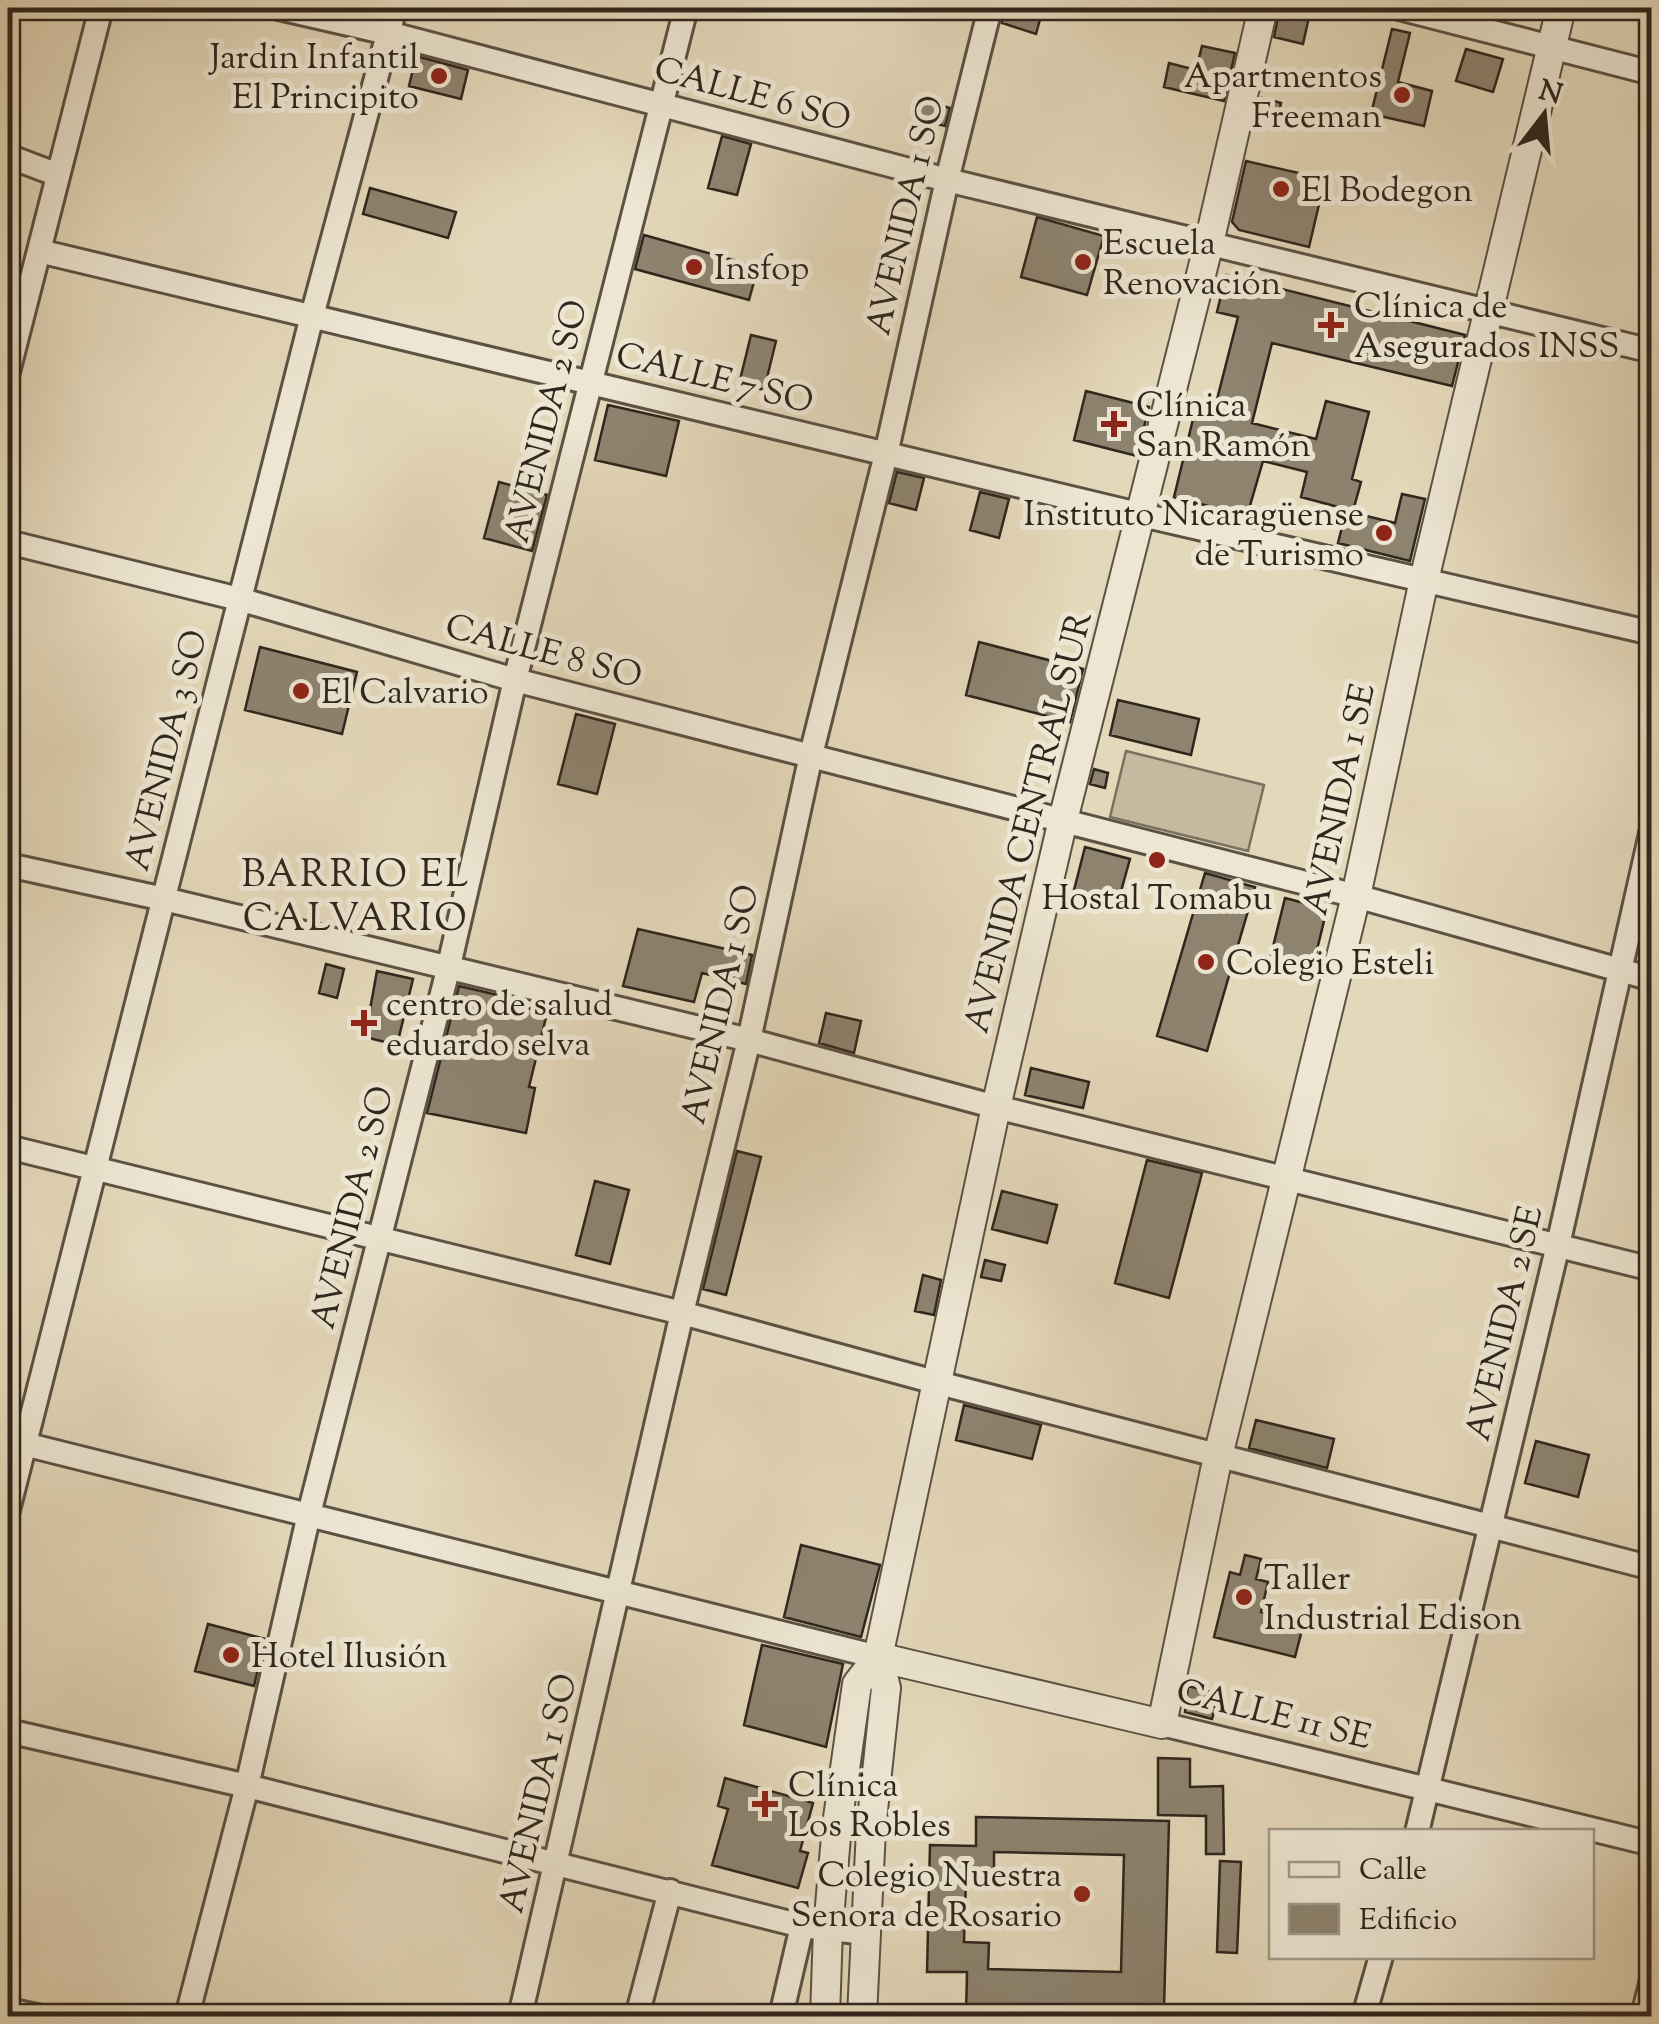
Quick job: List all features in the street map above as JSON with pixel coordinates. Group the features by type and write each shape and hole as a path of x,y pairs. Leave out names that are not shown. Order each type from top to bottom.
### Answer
{"street":[{"path":"9,358 101,8"},
{"name":"CALLE 6 SO","path":"279,8 947,180 1652,351"},
{"name":"AVENIDA 3 SO","path":"8,1510 16,1442 93,1168 395,8"},
{"name":"AVENIDA 2 SO","path":"186,2016 247,1786 308,1514 448,970 515,680 686,8"},
{"name":"AVENIDA 1 SO","path":"520,2016 749,1040 811,755 990,8"},
{"name":"AVENIDA CENTRAL SUR","path":"825,2016 815,1928 837,1825 857,1684 878,1657 996,1106 1063,820 1209,243 1263,8"},
{"path":"1399,8 1652,73"},
{"name":"AVENIDA 1 SE","path":"1162,1724 1218,1456 1356,896 1424,580 1561,8"},
{"path":"8,156 58,175"},
{"name":"CALLE 7 SO","path":"39,250 1142,515 1652,633"},
{"name":"CALLE 8 SO","path":"8,542 239,600 515,680 1356,896 1652,980"},
{"name":"AVENIDA 2 SE","path":"1418,1829 1558,1246 1652,829"},
{"path":"8,865 749,1040 996,1106 1652,1268"},
{"path":"8,1146 682,1313 1652,1568"},
{"path":"16,1442 878,1657"},
{"name":"AVENIDA CENTRAL SUR","path":"862,2016 872,1829 886,1688 878,1657"},
{"name":"CALLE 11 SE","path":"878,1657 1590,1829"},
{"path":"8,1731 247,1786 815,1928 867,1934"},
{"name":"CALLE 11 SE","path":"1594,1830 1652,1844"},
{"path":"638,2016 670,1892"},
{"path":"781,2016 815,1928"},
{"path":"1364,2016 1380,1959"},
{"path":"1643,2016 1652,1980"},
{"path":"8,2010 36,2016"}],"shaded area":[{"path":"1126,751 1264,785 1248,851 1110,817"}],"building":[{"path":"1005,8 1042,12 1036,34 1002,23"},
{"path":"1280,8 1311,8 1303,44 1274,37"},
{"path":"1392,29 1410,33 1398,82 1432,91 1424,126 1371,114"},
{"path":"1202,46 1235,53 1224,101 1164,87 1169,63 1196,70"},
{"path":"1466,49 1503,59 1493,92 1456,81"},
{"name":"Jardin Infantil El Principito","path":"416,56 468,70 461,99 409,86"},
{"path":"1262,98 1281,103 1278,118 1259,113"},
{"path":"918,100 950,108 945,126 913,118"},
{"path":"722,136 751,144 737,195 708,188"},
{"path":"1246,161 1325,179 1309,247 1239,230 1232,222"},
{"path":"370,188 456,212 448,238 363,214"},
{"path":"1037,217 1104,236 1087,295 1021,277"},
{"name":"Insfop","path":"644,235 758,267 749,300 635,269"},
{"path":"1226,275 1465,335 1452,386 1272,343 1252,423 1316,439 1326,401 1369,412 1352,479 1361,482 1353,511 1301,497 1307,472 1263,461 1247,516 1174,497 1195,411 1213,415 1238,317 1217,312"},
{"path":"751,335 776,341 764,390 739,384"},
{"name":"Clínica San Ramón","path":"1086,391 1149,407 1137,456 1074,440"},
{"path":"608,405 679,421 666,476 595,460"},
{"path":"897,472 924,478 916,510 889,503"},
{"path":"499,482 547,495 532,551 484,538"},
{"path":"980,492 1009,499 999,538 970,530"},
{"name":"Instituto Nicaragüense de Turismo","path":"1402,494 1425,499 1410,561 1338,543 1346,511 1395,523"},
{"path":"979,642 1083,669 1070,722 966,695"},
{"name":"El Calvario","path":"260,647 357,672 342,734 245,710"},
{"path":"1118,700 1199,719 1191,755 1110,735"},
{"path":"576,714 615,724 597,794 558,784"},
{"path":"1094,769 1108,773 1105,788 1090,784"},
{"path":"1085,847 1130,859 1118,902 1074,890"},
{"name":"Colegio Esteli","path":"1205,873 1255,887 1207,1051 1157,1036"},
{"path":"1285,898 1327,909 1312,970 1270,959"},
{"path":"638,929 752,955 746,984 702,973 694,1002 623,986"},
{"path":"326,964 344,969 337,998 319,993"},
{"path":"377,971 413,979 397,1045 365,1037"},
{"path":"459,986 506,997 505,1002 547,1013 529,1087 535,1088 526,1133 427,1113"},
{"path":"826,1013 861,1021 854,1053 819,1043"},
{"path":"1031,1068 1089,1082 1083,1108 1025,1095"},
{"path":"737,1151 761,1157 726,1295 703,1289"},
{"path":"1147,1160 1202,1173 1169,1298 1115,1283"},
{"path":"595,1181 629,1190 610,1264 576,1255"},
{"path":"1002,1191 1057,1205 1047,1243 992,1229"},
{"path":"985,1260 1005,1265 1001,1281 981,1277"},
{"path":"923,1275 941,1280 934,1315 915,1311"},
{"path":"964,1405 1041,1425 1032,1459 956,1440"},
{"path":"1256,1420 1334,1439 1327,1468 1249,1448"},
{"path":"1536,1441 1589,1455 1578,1497 1525,1483"},
{"path":"801,1545 880,1565 861,1637 784,1617"},
{"name":"Taller Industrial Edison","path":"1245,1555 1261,1559 1256,1579 1268,1582 1261,1612 1304,1622 1295,1657 1214,1637 1230,1572 1240,1575"},
{"name":"Hotel Ilusión","path":"208,1624 265,1639 254,1686 195,1671"},
{"path":"762,1645 843,1664 826,1747 744,1725"},
{"path":"1188,1686 1219,1694 1212,1719 1185,1712"},
{"path":"1158,1758 1190,1759 1190,1787 1223,1786 1224,1854 1206,1854 1206,1816 1158,1815"},
{"path":"725,1778 813,1803 800,1851 808,1853 798,1888 712,1865 728,1809 718,1806"},
{"path":"976,1817 1169,1821 1164,2009 1048,2006 1048,2016 966,2016 967,1972 927,1972 930,1845 976,1846","holes":["994,1852 1124,1855 1121,1972 988,1969 989,1943 964,1942 966,1880 994,1881"]},
{"path":"1220,1861 1241,1862 1237,1953 1217,1952"}],"place":[{"name":"Jardin Infantil El Principito","path":"439,76"},
{"name":"Apartmentos Freeman","path":"1402,95"},
{"name":"El Bodegon","path":"1281,189"},
{"name":"Escuela Renovación","path":"1083,262"},
{"name":"Insfop","path":"694,267"},
{"name":"Clínica de Asegurados INSS","path":"1331,325"},
{"name":"Clínica San Ramón","path":"1114,424"},
{"name":"Instituto Nicaragüense de Turismo","path":"1384,533"},
{"name":"El Calvario","path":"301,691"},
{"name":"Hostal Tomabu","path":"1157,860"},
{"name":"Colegio Esteli","path":"1206,962"},
{"name":"centro de salud eduardo selva","path":"364,1023"},
{"name":"Taller Industrial Edison","path":"1244,1597"},
{"name":"Hotel Ilusión","path":"231,1655"},
{"name":"Clínica Los Robles","path":"765,1804"},
{"name":"Colegio Nuestra Senora de Rosario","path":"1082,1894"}],"district":[{"name":"BARRIO EL CALVARIO","path":"356,894"}]}
